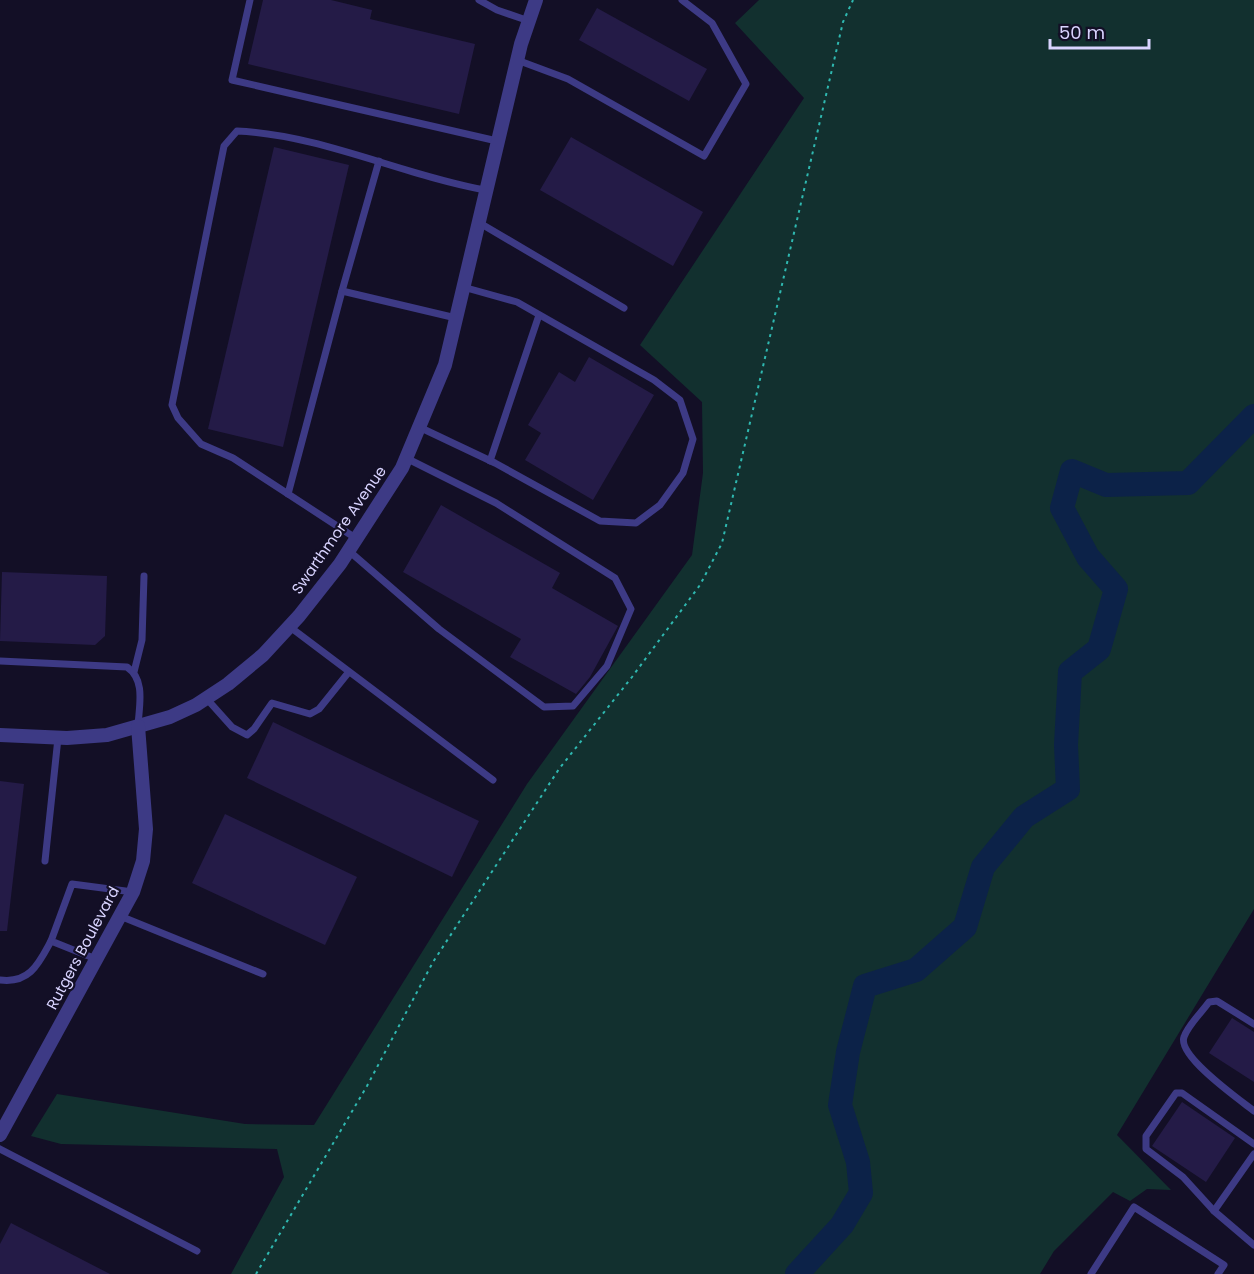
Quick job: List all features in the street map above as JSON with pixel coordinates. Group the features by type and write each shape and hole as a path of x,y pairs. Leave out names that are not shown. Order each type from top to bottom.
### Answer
{"street":[{"name":"Swarthmore Avenue","path":"0,735 58,738 107,735 170,717 207,698 263,655 290,627 349,551 386,496 406,458 445,365 517,60 536,0"},
{"name":"Rutgers Boulevard","path":"0,1135 133,891 143,861 146,829 138,726"}],"lane":[{"path":"250,0 231,80 497,141"},
{"path":"479,0 496,10 529,21"},
{"path":"517,60 568,78 704,156 747,84 712,23 682,0"},
{"path":"357,538 233,458 201,444 178,418 172,405 224,146 237,131 252,132 293,139 379,161 454,184 485,190"},
{"path":"288,494 379,161"},
{"path":"478,222 624,308"},
{"path":"419,427 490,461 600,521 636,523 660,505 683,473 693,439 680,400 654,380 517,302 463,287"},
{"path":"342,291 456,318"},
{"path":"490,461 539,315"},
{"path":"349,551 439,629 544,707 573,706 607,666 631,609 615,578 496,503 406,458"},
{"path":"134,672 142,640 144,576"},
{"path":"290,627 348,673 493,780"},
{"path":"0,662 127,667 134,672 140,683 138,726"},
{"path":"207,698 232,727 247,735 254,729 272,703 310,714 319,709 348,673"},
{"path":"45,861 58,738"},
{"path":"0,980 11,982 36,970 51,941 72,884 133,891"},
{"path":"120,916 263,974"},
{"path":"51,941 96,959"},
{"path":"1254,1024 1216,1001 1209,1002 1184,1037 1184,1047 1220,1085 1254,1111"},
{"path":"1254,1144 1182,1093 1176,1094 1146,1136 1146,1149 1184,1177 1214,1211 1254,1245"},
{"path":"0,1149 197,1251"},
{"path":"1214,1211 1254,1154"},
{"path":"1091,1274 1134,1206 1224,1265 1218,1274"}],"green space":[{"path":"759,0 1254,0 1254,909 1117,1135 1171,1190 1147,1189 1130,1201 1113,1192 1054,1251 1040,1274 231,1274 284,1177 277,1149 61,1144 31,1136 57,1094 245,1124 314,1125 527,784 692,555 703,473 702,402 640,345 804,98 735,23"}],"building":[{"path":"263,0 331,0 372,10 370,19 475,44 459,114 248,64"},
{"path":"597,8 707,69 689,101 579,40"},
{"path":"571,137 703,212 673,266 540,190"},
{"path":"274,147 349,165 283,447 208,429"},
{"path":"589,357 654,395 593,500 525,460 541,433 528,425 559,372 575,382"},
{"path":"441,505 560,573 552,588 618,626 590,677 576,694 510,657 521,639 403,572"},
{"path":"2,572 107,576 105,636 95,645 0,641"},
{"path":"273,722 479,821 452,877 247,778"},
{"path":"0,781 24,784 7,931 0,931"},
{"path":"225,814 357,877 325,945 192,883"},
{"path":"1232,1018 1254,1032 1254,1082 1209,1053"},
{"path":"1182,1102 1235,1138 1206,1182 1152,1146"},
{"path":"11,1223 110,1274 0,1274 0,1244"}],"waterway":[{"path":"797,1274 842,1225 861,1193 858,1162 840,1105 848,1052 865,986 916,970 965,927 983,867 1024,817 1068,789 1066,745 1070,672 1099,649 1116,589 1088,557 1062,508 1072,471 1106,485 1188,483 1254,416"}]}
